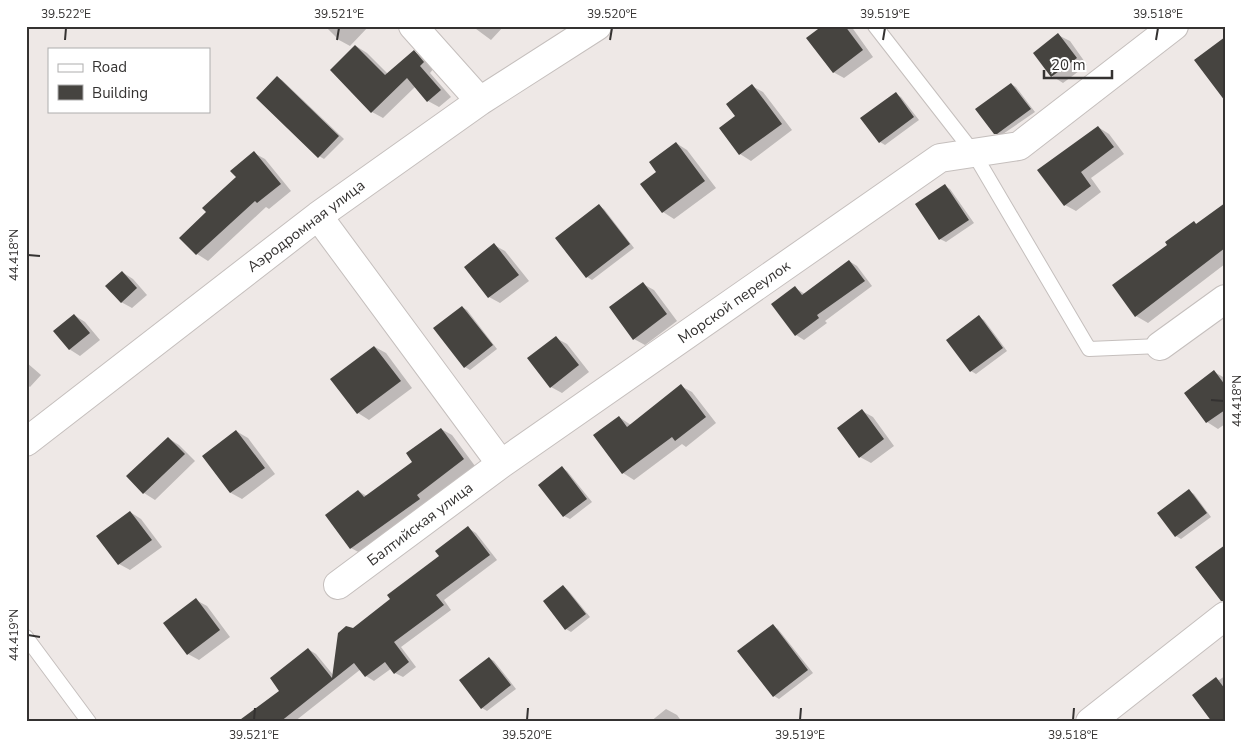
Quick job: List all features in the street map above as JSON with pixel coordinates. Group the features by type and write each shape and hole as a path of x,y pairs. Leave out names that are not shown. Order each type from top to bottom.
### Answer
{"street":[{"path":"413,26 480,101"},
{"name":"Аэродромная улица","path":"26,442 318,216 480,101 597,26"},
{"name":"Морской переулок","path":"501,464 940,158 1019,146 1174,26"},
{"path":"318,216 501,464"},
{"path":"1160,346 1225,299"},
{"name":"Балтийская улица","path":"338,585 501,464"},
{"path":"1090,722 1225,616"}],"lane":[{"path":"875,26 973,152 1089,349 1160,346"},
{"path":"26,637 89,722"}],"building":[{"path":"822,26 845,26 863,50 833,73 806,38"},
{"path":"1058,33 1077,58 1051,77 1033,53"},
{"path":"1225,37 1225,101 1194,60"},
{"path":"355,45 385,75 414,50 424,62 420,66 441,90 427,102 407,78 371,113 330,70"},
{"path":"277,76 339,136 318,158 256,98"},
{"path":"1011,83 1031,109 997,134 994,134 975,109"},
{"path":"752,84 782,124 739,155 719,128 735,116 726,104"},
{"path":"896,92 914,117 879,143 860,118"},
{"path":"1098,126 1114,147 1081,172 1091,186 1064,206 1037,170"},
{"path":"676,142 705,181 662,213 640,184 656,172 649,162"},
{"path":"254,151 281,184 257,203 255,201 196,255 179,238 206,212 202,208 236,177 230,171"},
{"path":"945,184 969,220 939,240 915,204"},
{"path":"1225,203 1225,248 1135,317 1112,285 1167,245 1165,242 1194,221 1196,224"},
{"path":"599,204 630,244 586,278 555,238"},
{"path":"494,243 519,275 488,298 464,267"},
{"path":"849,260 865,281 817,315 819,318 795,336 771,304 795,286 802,295"},
{"path":"122,271 137,288 121,303 105,286"},
{"path":"643,282 667,314 633,340 609,307"},
{"path":"462,306 493,345 464,368 433,328"},
{"path":"74,314 90,333 69,350 53,331"},
{"path":"979,315 1003,348 970,372 946,340"},
{"path":"556,336 579,365 550,388 527,358"},
{"path":"374,346 401,381 357,414 330,379"},
{"path":"1214,370 1225,385 1225,410 1206,423 1184,393"},
{"path":"681,384 706,417 675,441 672,437 622,474 593,435 619,416 627,427"},
{"path":"862,409 884,439 859,458 837,428"},
{"path":"441,428 464,459 417,495 420,499 350,549 325,515 358,490 364,497 412,462 406,453"},
{"path":"236,430 265,468 230,493 202,456"},
{"path":"168,437 185,454 143,494 126,476"},
{"path":"562,466 587,499 563,517 538,485"},
{"path":"1189,489 1207,513 1175,537 1157,513"},
{"path":"130,511 152,540 118,565 96,536"},
{"path":"468,526 490,555 436,595 444,605 394,642 409,662 394,674 385,662 365,677 354,663 280,722 237,722 279,691 270,678 308,648 332,678 338,633 346,626 353,628 390,599 387,595 439,556 435,551"},
{"path":"1225,545 1225,601 1221,601 1195,567"},
{"path":"563,585 586,614 565,630 543,601"},
{"path":"196,598 220,630 187,655 163,623"},
{"path":"773,624 808,670 773,697 737,651"},
{"path":"489,657 511,685 481,709 459,680"},
{"path":"1216,677 1225,689 1225,722 1212,722 1192,695"}]}
